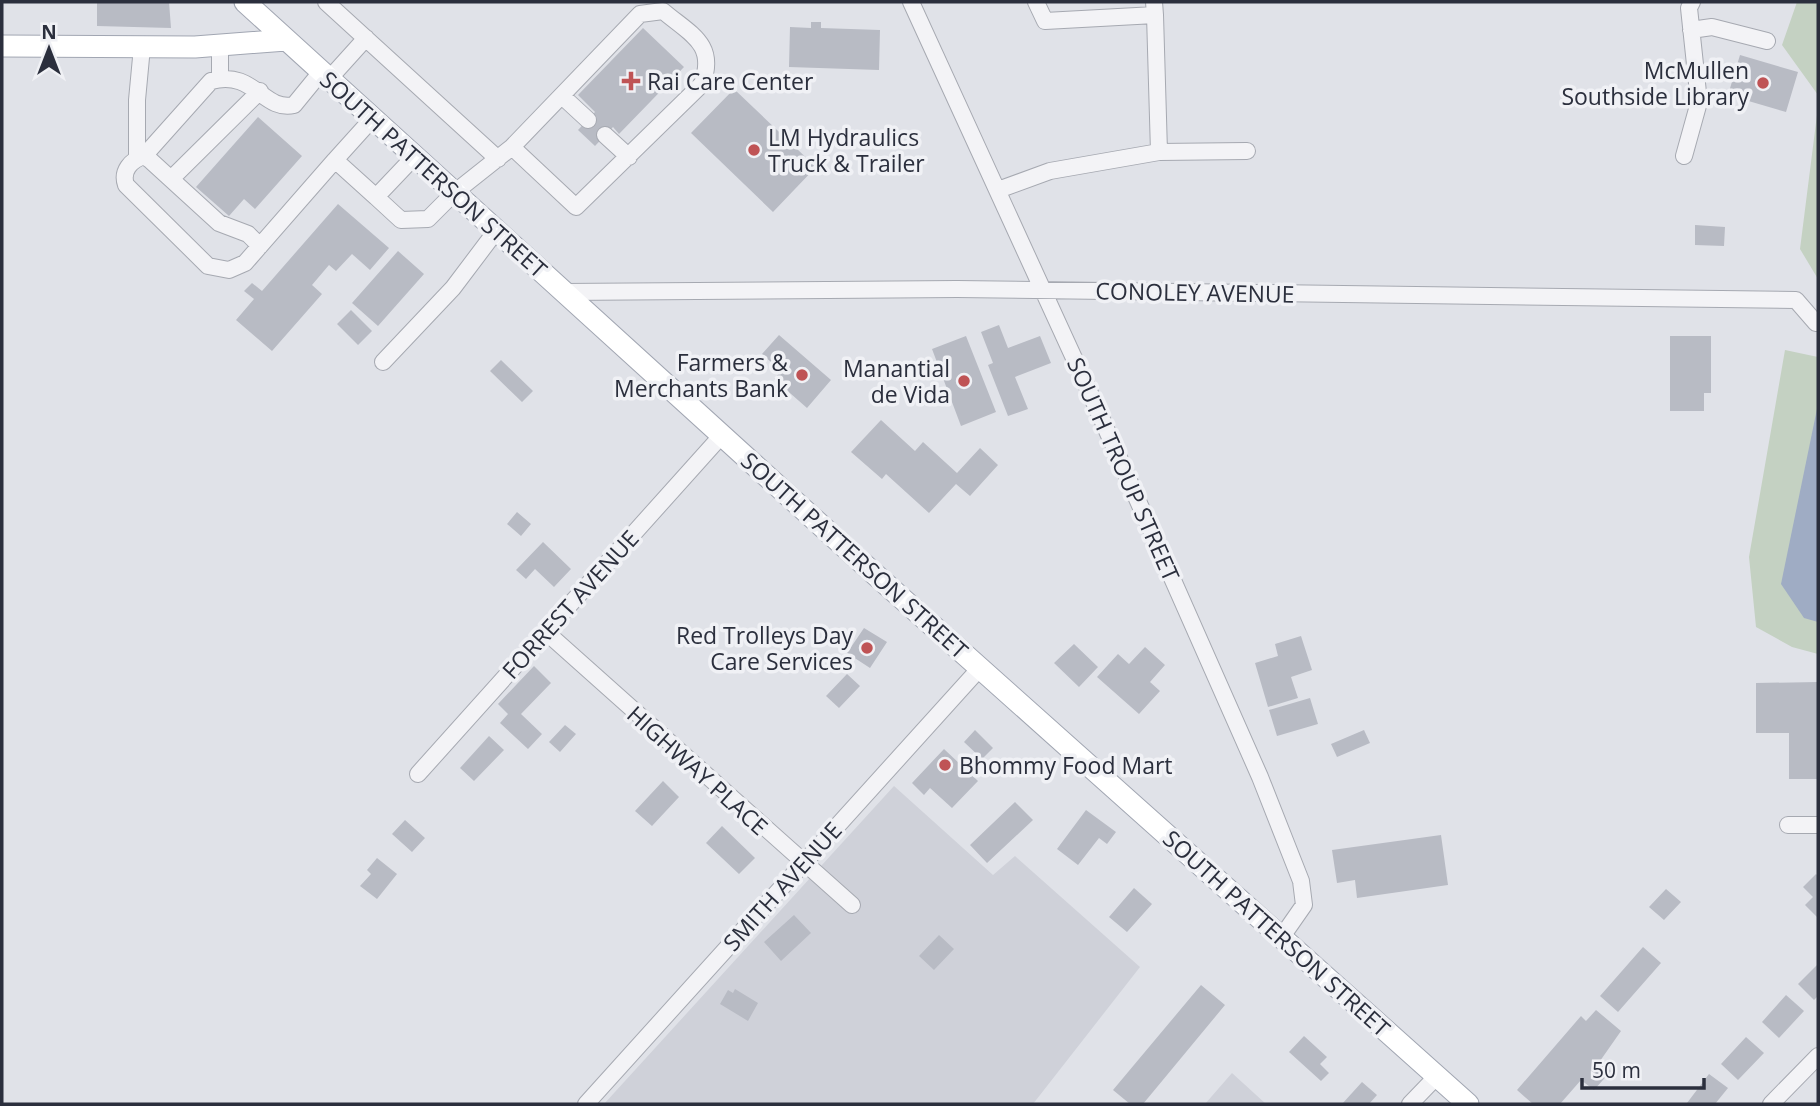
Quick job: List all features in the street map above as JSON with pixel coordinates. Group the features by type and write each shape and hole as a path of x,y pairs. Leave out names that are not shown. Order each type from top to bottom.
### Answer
{"main road":[{"name":"SOUTH PATTERSON STREET","path":"247,3 563,292 1468,1104"},
{"path":"2,46 142,47 286,40"}],"street":[{"path":"326,2 498,159"},
{"name":"SOUTH TROUP STREET","path":"911,2 1230,708 1301,881 1304,909 1281,938"},
{"path":"1036,2 1045,21 1155,8 1159,152"},
{"path":"1684,156 1699,102 1691,30 1692,2"},
{"path":"335,160 401,220 412,222 428,219 454,193 512,147 640,14 663,11 703,44 708,68 702,84 576,207 512,147"},
{"path":"1691,30 1712,27 1767,41"},
{"path":"366,38 294,106 278,106 260,91 238,79 211,81 141,157 127,168 123,177 125,185 208,266 229,270 245,262 372,119"},
{"path":"219,45 220,79"},
{"path":"142,47 137,100 141,157 219,223 248,234 260,246"},
{"path":"171,180 260,91"},
{"path":"562,96 588,120"},
{"path":"605,135 629,157"},
{"path":"998,190 1050,170 1159,152 1247,151"},
{"path":"376,197 414,157"},
{"path":"383,362 453,288 496,231"},
{"name":"CONOLEY AVENUE","path":"563,292 1043,290 1796,300 1816,323"},
{"name":"FORREST AVENUE","path":"418,774 722,435"},
{"name":"HIGHWAY PLACE","path":"546,632 802,864 852,905"},
{"name":"SMITH AVENUE","path":"586,1104 980,668"},
{"path":"1788,825 1818,825"},
{"path":"1771,1104 1818,1056"},
{"path":"1410,1104 1437,1076"}],"shaded area":[{"path":"894,786 993,875 1015,856 1140,967 1033,1104 604,1104"},
{"path":"1232,1073 1266,1104 1205,1104"}],"green space":[{"path":"1797,2 1818,2 1818,95 1782,45"},
{"path":"1818,107 1818,279 1800,249"},
{"path":"1785,350 1818,357 1818,654 1792,647 1756,627 1749,557"}],"water":[{"path":"1818,404 1818,622 1804,618 1781,584"}],"building":[{"path":"97,2 169,2 171,28 97,26"},
{"path":"811,22 821,22 821,28 880,30 879,70 789,67 790,27 811,28"},
{"name":"Rai Care Center","path":"643,28 684,67 619,134 613,127 595,146 578,130 595,112 578,95"},
{"name":"McMullen Southside Library","path":"1740,55 1798,72 1786,112 1728,95"},
{"name":"LM Hydraulics Truck & Trailer","path":"734,89 816,167 773,212 691,133"},
{"path":"258,117 302,156 255,209 244,199 229,216 196,187"},
{"path":"338,204 389,248 370,270 352,254 336,271 329,265 312,285 322,294 272,351 236,320 254,299 244,291 252,283 262,291"},
{"path":"1695,225 1725,227 1724,246 1695,245"},
{"path":"398,251 424,274 378,326 352,303"},
{"path":"351,310 372,331 358,345 337,324"},
{"path":"999,325 1008,348 1040,336 1051,363 1015,377 1028,409 1008,416 988,365 993,363 981,332"},
{"name":"Farmers & Merchants Bank","path":"779,335 831,380 807,408 774,379 781,371 762,354"},
{"name":"Manantial de Vida","path":"966,336 996,412 961,426 932,349"},
{"path":"1670,336 1711,336 1711,393 1704,393 1704,411 1670,411"},
{"path":"501,360 533,391 522,402 490,371"},
{"path":"881,420 915,451 923,442 957,473 980,448 998,465 970,496 956,484 929,513 886,474 882,479 851,452"},
{"path":"517,512 531,524 521,536 507,524"},
{"path":"543,542 571,569 554,587 535,569 526,579 516,570"},
{"name":"Red Trolleys Day Care Services","path":"864,628 887,642 870,668 847,653"},
{"path":"1301,636 1312,670 1291,677 1298,698 1268,707 1255,663 1278,656 1275,644"},
{"path":"1074,644 1098,667 1079,687 1054,663"},
{"path":"1145,647 1165,665 1150,682 1160,691 1139,714 1097,677 1118,654 1129,664"},
{"path":"534,666 551,683 521,714 542,734 528,749 500,723 508,714 498,704"},
{"path":"847,674 860,686 839,708 826,696"},
{"path":"1818,682 1818,779 1789,779 1789,733 1756,733 1756,683"},
{"path":"1310,698 1318,724 1277,736 1269,710"},
{"path":"565,725 576,734 560,752 549,742"},
{"path":"975,730 993,748 982,759 964,742"},
{"path":"1364,730 1370,743 1337,757 1331,744"},
{"path":"489,736 504,750 474,781 460,768"},
{"name":"Bhommy Food Mart","path":"944,749 978,781 952,808 930,788 924,795 912,783"},
{"path":"663,781 679,797 652,826 635,811"},
{"path":"1015,802 1033,820 987,863 970,845"},
{"path":"1086,810 1116,832 1107,844 1099,838 1078,865 1057,849"},
{"path":"405,820 425,838 412,852 392,834"},
{"path":"722,826 755,858 739,874 706,843"},
{"path":"1441,835 1448,885 1357,898 1355,880 1337,883 1332,850"},
{"path":"377,858 397,874 377,899 360,886 371,874 367,870"},
{"path":"1816,874 1818,918 1805,905 1813,897 1803,887"},
{"path":"1134,888 1152,904 1127,932 1109,917"},
{"path":"1666,889 1681,902 1664,920 1649,907"},
{"path":"794,915 811,933 781,961 764,942"},
{"path":"939,935 954,949 934,970 919,956"},
{"path":"1643,947 1661,963 1618,1012 1600,996"},
{"path":"1818,964 1818,996 1814,1000 1798,984"},
{"path":"1201,985 1225,1005 1143,1104 1130,1104 1113,1090"},
{"path":"735,989 758,1003 748,1021 720,1004 728,990 733,993"},
{"path":"1786,995 1804,1011 1779,1038 1762,1022"},
{"path":"1596,1010 1621,1031 1600,1061 1611,1071 1594,1090 1581,1080 1560,1104 1533,1104 1517,1090 1581,1016 1586,1021"},
{"path":"1304,1036 1327,1057 1320,1064 1329,1073 1321,1081 1289,1052"},
{"path":"1746,1037 1764,1053 1738,1080 1721,1064"},
{"path":"1709,1074 1728,1088 1715,1104 1687,1103"},
{"path":"1362,1082 1377,1095 1369,1104 1342,1104"}],"place":[{"name":"Rai Care Center","path":"631,81"},
{"name":"McMullen Southside Library","path":"1763,83"},
{"name":"LM Hydraulics Truck & Trailer","path":"754,150"},
{"name":"Farmers & Merchants Bank","path":"802,375"},
{"name":"Manantial de Vida","path":"964,381"},
{"name":"Red Trolleys Day Care Services","path":"867,648"},
{"name":"Bhommy Food Mart","path":"945,765"}]}
